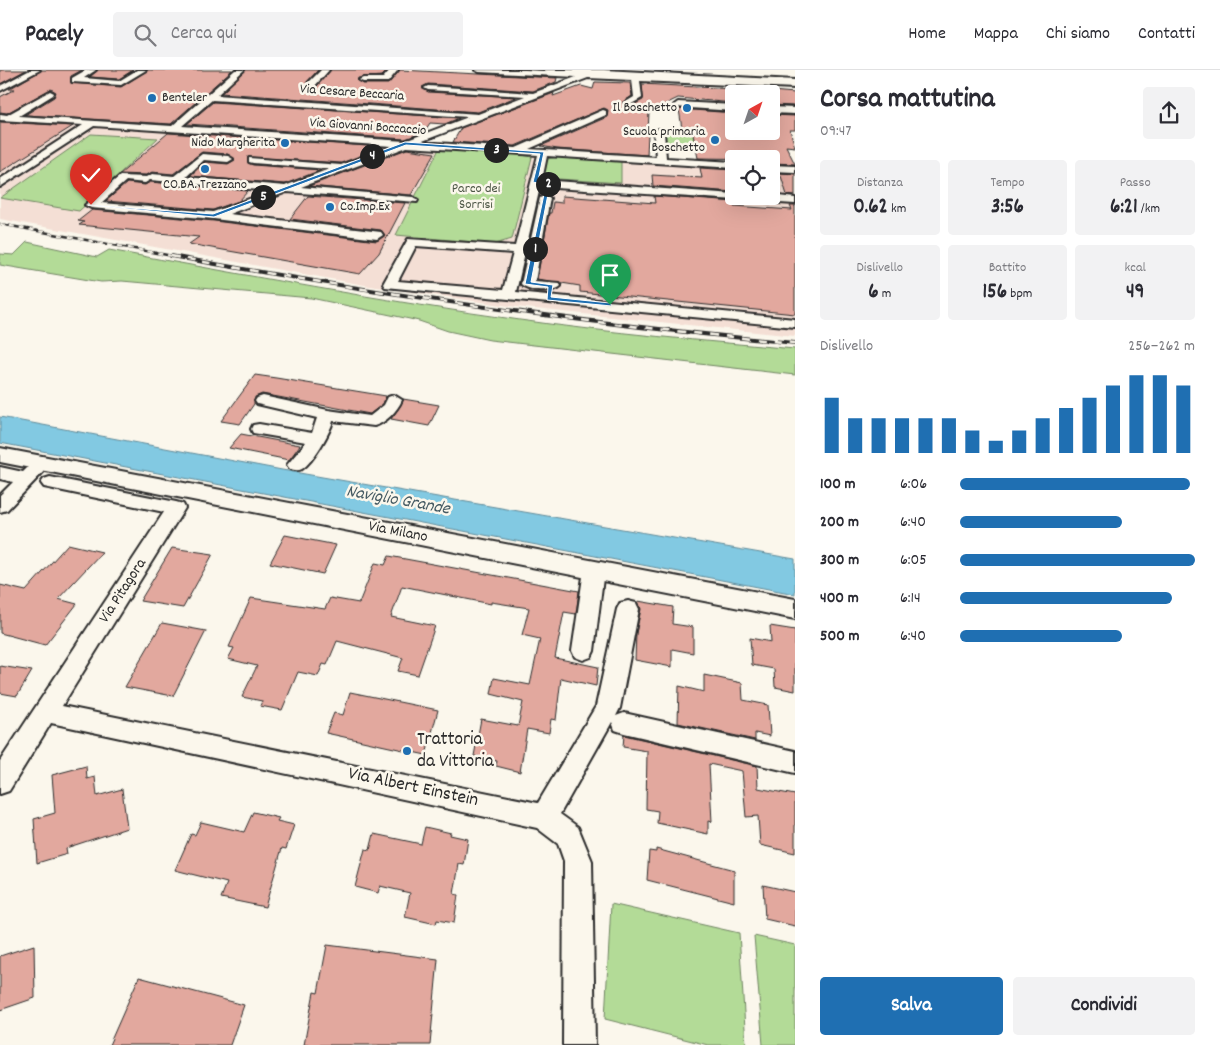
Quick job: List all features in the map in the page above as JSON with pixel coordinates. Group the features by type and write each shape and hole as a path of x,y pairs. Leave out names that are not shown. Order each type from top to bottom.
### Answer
{"main road":[{"path":"550,70 795,83"},
{"path":"592,74 795,83"},
{"name":"Via Milano","path":"0,455 40,475 594,570 795,609"}],"street":[{"path":"0,89 36,70"},
{"path":"92,70 75,80 121,83 142,70"},
{"path":"175,128 240,70"},
{"path":"311,85 325,70"},
{"path":"368,70 360,82 385,80 394,70"},
{"path":"391,82 400,70"},
{"path":"479,70 592,74 636,78 795,83"},
{"path":"230,218 422,145 486,116 592,74"},
{"path":"214,216 405,144 486,116 592,74"},
{"path":"628,103 638,98 636,78"},
{"path":"428,88 538,95"},
{"path":"5,117 50,93"},
{"name":"Via Cesare Beccaria","path":"210,97 486,116"},
{"path":"678,105 725,108"},
{"path":"780,110 795,111"},
{"path":"516,151 603,114"},
{"name":"Via Giovanni Boccaccio","path":"5,117 725,164"},
{"path":"0,184 92,123"},
{"path":"659,132 661,160"},
{"path":"543,153 542,183 528,284 550,292 795,323"},
{"path":"176,179 202,157 228,159"},
{"path":"253,160 344,167"},
{"path":"780,168 795,169"},
{"path":"377,235 214,216 91,205 124,178 176,179 413,200"},
{"path":"542,183 633,185 725,195"},
{"path":"508,295 520,250 542,183"},
{"path":"780,200 795,201"},
{"path":"520,250 412,242 390,284 508,295 550,292 570,288"},
{"path":"263,401 325,415 374,422 391,407 394,400"},
{"path":"296,465 316,439 325,422 325,415"},
{"path":"259,429 316,439"},
{"path":"0,473 40,475"},
{"path":"0,506 40,475"},
{"name":"Via Pitagora","path":"0,783 176,508 40,475"},
{"path":"583,651 594,570"},
{"path":"544,817 608,708 628,610"},
{"name":"Via Albert Einstein","path":"44,712 544,817 561,828 568,836 578,861 579,1045"},
{"path":"624,723 795,762"}],"shaded area":[{"path":"0,70 236,70 171,130 725,167 725,205 780,205 780,171 795,172 795,336 516,307 370,286 0,219"}],"green space":[{"path":"664,130 706,133 708,142 688,141 688,147 665,145"},
{"path":"91,134 158,138 79,211 0,198"},
{"name":"Parco dei Sorrisi","path":"439,149 532,157 512,239 495,244 396,235"},
{"path":"558,157 621,161 621,183 543,178 547,159"},
{"path":"27,242 97,257 109,250 365,296 554,325 795,349 795,375 490,340 448,331 419,321 311,298 122,281 101,282 0,265 0,254 14,255"},
{"path":"611,904 739,933 746,1045 708,1045 605,1019"},
{"path":"754,936 795,945 795,1045 763,1045"}],"water":[{"name":"Naviglio Grande","path":"0,417 282,470 795,559 795,594 0,443"}],"building":[{"path":"0,70 26,70 0,84"},
{"path":"42,70 82,70 71,76 71,83 121,87 148,70 232,70 171,124 25,115 54,97 56,92 51,89 7,113 0,112 0,97 15,89 9,89"},
{"path":"98,70 133,70 119,79 90,77"},
{"path":"246,70 318,70 307,82 308,89 315,88 331,70 388,70 382,76 358,78 357,81 363,84 388,84 400,70 557,78 556,82 533,91 428,84 422,87 428,92 516,97 478,112 221,93"},
{"path":"595,82 630,83 632,96 622,103 627,108 643,100 642,84 725,89 725,102 678,98 649,112 647,155 557,149 541,146 607,117 608,110 604,108 515,146 453,142 461,128 554,93 553,96 581,86 593,89"},
{"path":"780,92 795,93 795,106 780,105"},
{"path":"213,102 459,118 445,124 430,123 424,132 405,139 187,124"},
{"path":"679,109 725,112 725,140 780,140 780,115 795,116 795,130 790,130 795,147 786,146 795,164 780,163 780,150 725,150 725,158 698,158 692,130 682,129"},
{"path":"0,122 73,126 0,172"},
{"path":"168,133 383,147 341,163 248,157 248,163 253,165 321,170 285,184 190,176 205,162 228,164 235,160 228,154 202,152 173,174 152,172 147,175 120,174"},
{"path":"407,149 435,153 411,195 309,186"},
{"path":"700,168 725,170 725,191 653,186 652,175 702,178"},
{"path":"780,173 795,174 795,196 787,195"},
{"path":"150,182 248,191 239,201 213,210 106,201 127,183 145,185"},
{"path":"308,196 405,203 379,253 360,274 189,244 199,237 79,225 84,222 78,221 92,210 214,221 377,241 385,235 381,230 290,219"},
{"path":"562,196 655,203 654,196 725,201 725,205 734,206 792,210 790,206 795,206 795,314 580,292 580,286 537,279 549,213 551,213 553,202 562,203"},
{"path":"255,375 386,396 383,404 370,414 262,394 255,397 254,404 240,424 221,421"},
{"path":"403,399 439,405 429,426 391,419"},
{"path":"241,434 300,445 289,460 229,448"},
{"path":"285,535 336,545 323,574 270,563"},
{"path":"68,544 102,552 58,599 77,604 45,645 0,633 0,585 26,591"},
{"path":"172,548 213,554 183,608 140,601"},
{"path":"389,556 579,591 576,614 564,612 555,658 598,667 596,686 561,678 556,720 551,719 549,733 527,729 520,772 496,766 497,761 474,756 481,719 518,726 523,702 491,694 494,678 530,685 540,639 522,635 529,608 491,602 491,604 402,586 391,617 435,626 418,675 398,671 403,658 337,641 327,665 323,664 318,676 298,672 282,710 260,706 262,701 242,697 257,666 228,659 234,648 229,647 251,598 325,609 330,598 359,603 375,563 385,565"},
{"path":"638,601 673,607 672,624 693,627 693,653 672,649 672,667 635,660 636,633 641,609"},
{"path":"162,623 206,631 173,696 125,687"},
{"path":"770,626 795,630 795,691 775,687 774,669 752,665 750,638 771,642"},
{"path":"0,666 32,671 17,696 0,693"},
{"path":"704,675 742,683 743,700 768,705 770,736 755,733 755,740 678,723 679,686 704,692"},
{"path":"350,692 438,710 426,755 326,733 334,713 343,715"},
{"path":"624,735 757,766 758,788 795,795 795,853 760,845 758,816 746,817 742,771 709,764 712,822 708,821 708,834 657,823 658,811 646,809 647,751 623,747"},
{"path":"86,766 87,779 95,777 97,796 122,789 127,828 66,848 67,854 37,863 34,819 55,813 52,775"},
{"path":"253,812 279,818 277,821 294,825 286,849 282,848 265,907 221,898 227,883 175,870 191,834 195,835 201,822 244,832"},
{"path":"425,827 468,839 464,865 459,864 454,894 458,895 454,923 437,920 436,924 405,917 410,893 380,886 378,893 355,887 365,849 370,850 374,834 421,844"},
{"path":"656,849 734,870 734,902 647,880 649,851 656,852"},
{"path":"763,885 795,892 795,926 765,919"},
{"path":"34,945 35,998 0,1010 0,956"},
{"path":"327,945 438,959 430,1045 304,1045 314,992 318,993"},
{"path":"139,977 244,1005 230,1045 109,1045"}],"railway":[{"path":"0,224 178,257"},
{"path":"171,256 326,283 482,307 638,327 795,343"}],"place":[{"name":"Benteler","path":"152,98"},
{"name":"Il Boschetto","path":"687,108"},
{"name":"Scuola primaria Boschetto","path":"715,140"},
{"name":"Nido Margherita","path":"285,143"},
{"name":"CO.BA. Trezzano","path":"205,169"},
{"name":"Co.Imp.Ex","path":"330,207"},
{"name":"Trattoria da Vittoria","path":"407,751"}],"route":[{"path":"91,205 214,216 405,144 543,153 536,182 548,184 528,284 551,286 548,299 610,305"}]}
